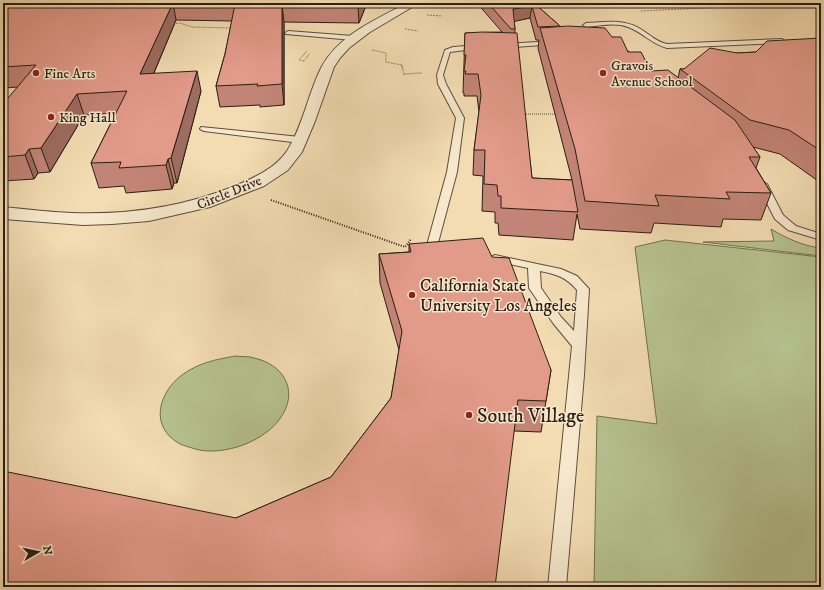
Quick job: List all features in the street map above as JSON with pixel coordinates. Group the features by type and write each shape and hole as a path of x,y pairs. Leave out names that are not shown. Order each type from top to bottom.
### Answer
{"street":[{"name":"Circle Drive","path":"3,213 92,219 126,218 159,214 188,208 219,199 249,186 268,176 287,162 297,148 328,67 334,57 353,38 408,4"}],"lane":[{"path":"586,25 624,23 635,27 660,45 667,46 793,40"},
{"path":"288,33 353,38"},
{"path":"453,249 432,245 452,172 460,118 442,84 440,75 447,51 453,49 561,43"},
{"path":"204,129 300,140"},
{"path":"757,175 779,217 792,228 821,237"},
{"path":"482,256 557,271 573,278 583,289 556,587"},
{"path":"534,266 535,288 557,320 579,345"}],"path":[{"path":"545,3 550,5"},
{"path":"636,11 810,3"},
{"path":"173,24 180,23 192,27 237,28"},
{"path":"372,46 372,50 386,53 386,62 402,65 404,74 424,73"},
{"path":"522,114 562,114"},
{"path":"266,198 404,247 411,239"}],"green space":[{"path":"771,229 795,241 821,248 821,256 703,242 774,241"},
{"path":"665,240 821,257 821,587 594,587 597,416 657,424 635,247"},
{"path":"236,356 250,357 264,361 285,378 289,395 283,414 276,424 267,432 244,445 218,451 195,449 180,444 170,437 164,429 160,410 167,391 174,382 195,367 215,360"}],"building":[{"path":"3,3 173,3 140,74 197,71 171,158 168,159 166,165 119,168 121,162 91,163 127,91 77,94 41,148 29,149 25,155 3,157 3,104 36,65 3,67"},
{"path":"173,3 360,3 358,6 282,5 282,84 257,86 258,84 216,86 225,54 235,4"},
{"path":"488,3 534,3 560,26 538,27 532,6 513,9 515,29 511,29"},
{"path":"568,26 605,28 612,37 621,37 628,52 641,52 651,71 668,70 735,120 760,157 749,157 771,193 726,192 730,199 655,195 659,206 585,201 575,149 540,28"},
{"path":"465,33 517,33 532,178 572,180 578,212 501,208 501,196 498,196 497,185 484,184 485,150 474,150 481,95 478,74 465,74 466,71 464,71 466,55 464,55"},
{"path":"821,38 821,151 789,130 750,120 680,69 684,69 710,48 737,53 756,52 767,41"},
{"name":"South Village","path":"483,238 492,257 509,258 551,370 546,401 518,400 495,587 3,587 3,471 236,518 331,477 391,398 402,331 379,254 411,252 409,244"}],"place":[{"name":"Fine Arts","path":"36,73"},
{"name":"Gravois Avenue School","path":"603,73"},
{"name":"King Hall","path":"51,117"},
{"name":"California State University Los Angeles","path":"412,295"},
{"name":"South Village","path":"469,415"}]}
